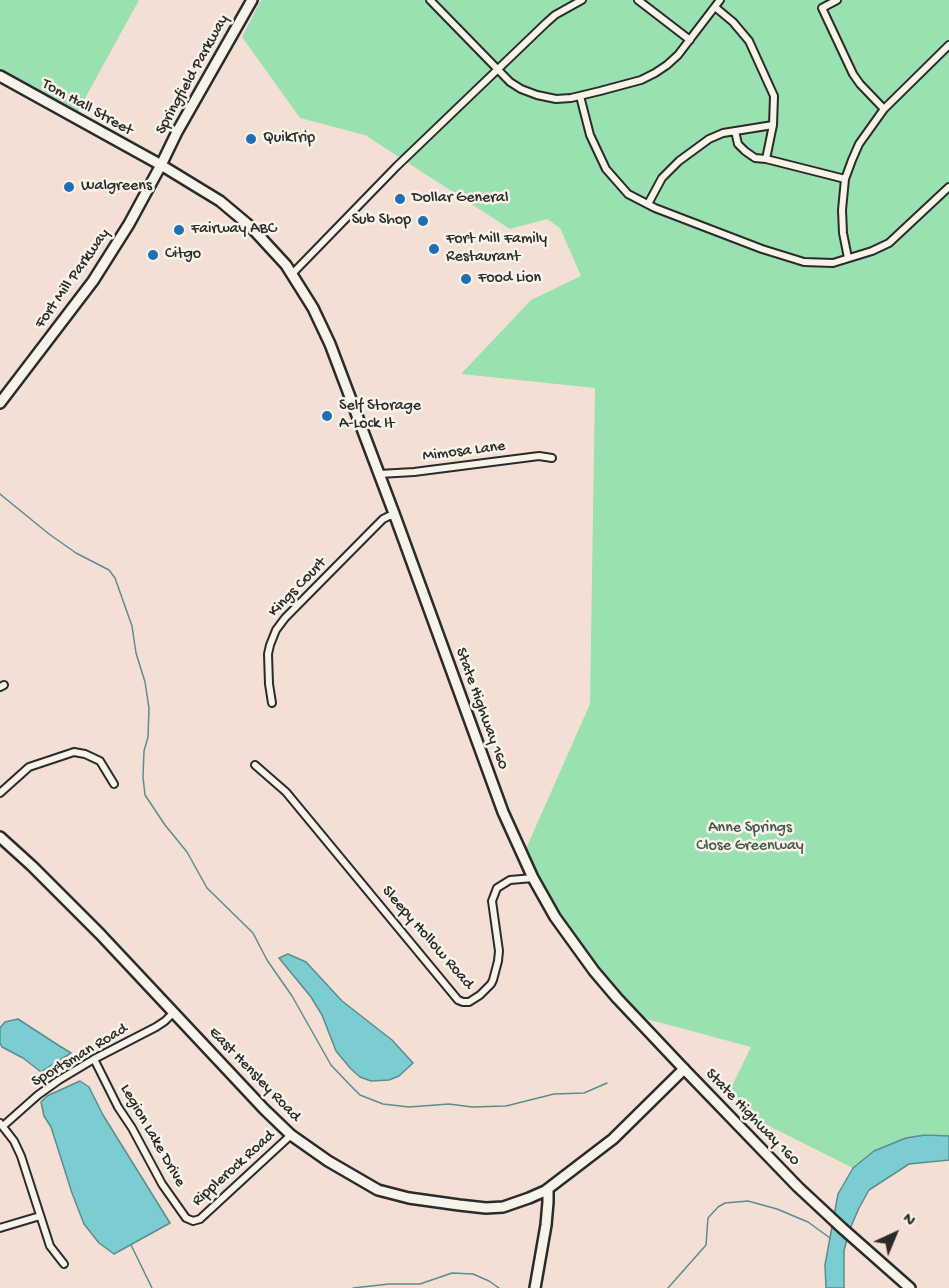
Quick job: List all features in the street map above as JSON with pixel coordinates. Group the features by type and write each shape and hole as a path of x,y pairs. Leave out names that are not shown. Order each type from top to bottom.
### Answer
{"main road":[{"name":"Springfield Parkway","path":"161,165 177,132 252,0"},
{"name":"Tom Hall Street","path":"0,76 161,165"},
{"name":"State Highway 160","path":"161,165 238,215 266,242 292,274 313,308 330,344 395,516 503,812 533,878 555,917 594,971 684,1069 798,1187 910,1288"},
{"name":"Fort Mill Parkway","path":"0,403 93,281 129,224 161,165"},
{"name":"East Hensley Road","path":"0,837 92,927 291,1135 328,1161 383,1192 486,1208 503,1207 529,1198 548,1188 613,1139 684,1069"},
{"path":"535,1288 546,1225 548,1188"}],"street":[{"path":"292,274 398,166 555,15 582,0"},
{"path":"638,0 690,40"},
{"path":"432,1 510,81 537,96 556,99 580,96 641,80 655,73 667,65 690,40 720,0"},
{"path":"818,0 853,74 884,109"},
{"path":"822,8 837,0"},
{"path":"715,8 733,21 749,41 774,96 773,125 766,159"},
{"path":"848,258 843,233 842,210 845,179 859,144 884,109 949,45"},
{"path":"580,96 590,135 606,169 628,194 762,249 804,262 833,263 872,251 889,243 949,187"},
{"path":"648,204 662,178 679,161 709,140 723,133 773,125"},
{"path":"735,131 738,144 755,158 845,179"},
{"name":"Mimosa Lane","path":"379,474 414,472 538,456 552,458"},
{"name":"Kings Court","path":"272,703 268,654 276,630 285,618 383,519 395,516"},
{"path":"0,793 29,767 74,752 100,761 114,784"},
{"name":"Sleepy Hollow Road","path":"255,765 285,792 458,1000 469,1002 480,995 493,980 499,951 492,901 497,888 510,880 533,878"},
{"name":"Sportsman Road","path":"2,1125 59,1080 156,1027 173,1013"},
{"name":"Legion Lake Drive","path":"94,1059 118,1107 162,1184 186,1218 193,1221"},
{"path":"2,1125 14,1141 21,1156 50,1246 64,1264"},
{"name":"Ripplerock Road","path":"193,1221 200,1219 291,1135"},
{"path":"0,1228 40,1216"}],"green space":[{"path":"0,0 139,0 78,111 0,68"},
{"name":"Anne Springs Close Greenway","path":"261,0 949,0 949,1148 863,1176 853,1168 761,1122 729,1092 751,1047 643,1018 597,968 559,914 525,851 590,704 595,388 461,374 531,300 581,276 560,228 547,219 510,229 365,135 300,118 242,37"}],"water":[{"path":"288,954 306,962 342,1001 392,1040 413,1063 399,1076 389,1080 371,1081 360,1077 336,1051 322,1015 311,997 279,958"},
{"path":"18,1019 71,1053 41,1072 23,1058 2,1047 0,1028 5,1022"},
{"path":"80,1081 89,1087 103,1115 170,1223 114,1254 99,1243 84,1224 51,1127 44,1116 41,1102 47,1096"},
{"path":"925,1135 949,1136 949,1160 909,1164 869,1190 849,1231 844,1251 844,1288 826,1288 825,1265 838,1194 853,1168 874,1151 906,1138"}],"waterway":[{"path":"0,494 49,534 76,553 109,570 115,578 132,626 149,708 148,737 144,751 145,795 187,852 207,888 253,933 331,1065 360,1095 383,1104 409,1107 449,1104 472,1107 506,1106 554,1094 584,1093 607,1083"},
{"path":"50,1078 52,1065"},
{"path":"668,1288 706,1245 708,1218 725,1203 748,1201 777,1209 808,1222 830,1238"},
{"path":"131,1245 152,1288"},
{"path":"353,1288 389,1284 420,1284 452,1273 473,1274 499,1288"}],"place":[{"name":"QuikTrip","path":"251,139"},
{"name":"Walgreens","path":"69,187"},
{"name":"Dollar General","path":"400,199"},
{"name":"Sub Shop","path":"423,221"},
{"name":"Fairway ABC","path":"179,230"},
{"name":"Fort Mill Family Restaurant","path":"434,249"},
{"name":"Citgo","path":"153,255"},
{"name":"Food Lion","path":"466,279"},
{"name":"Self Storage A-Lock It","path":"327,416"}]}
